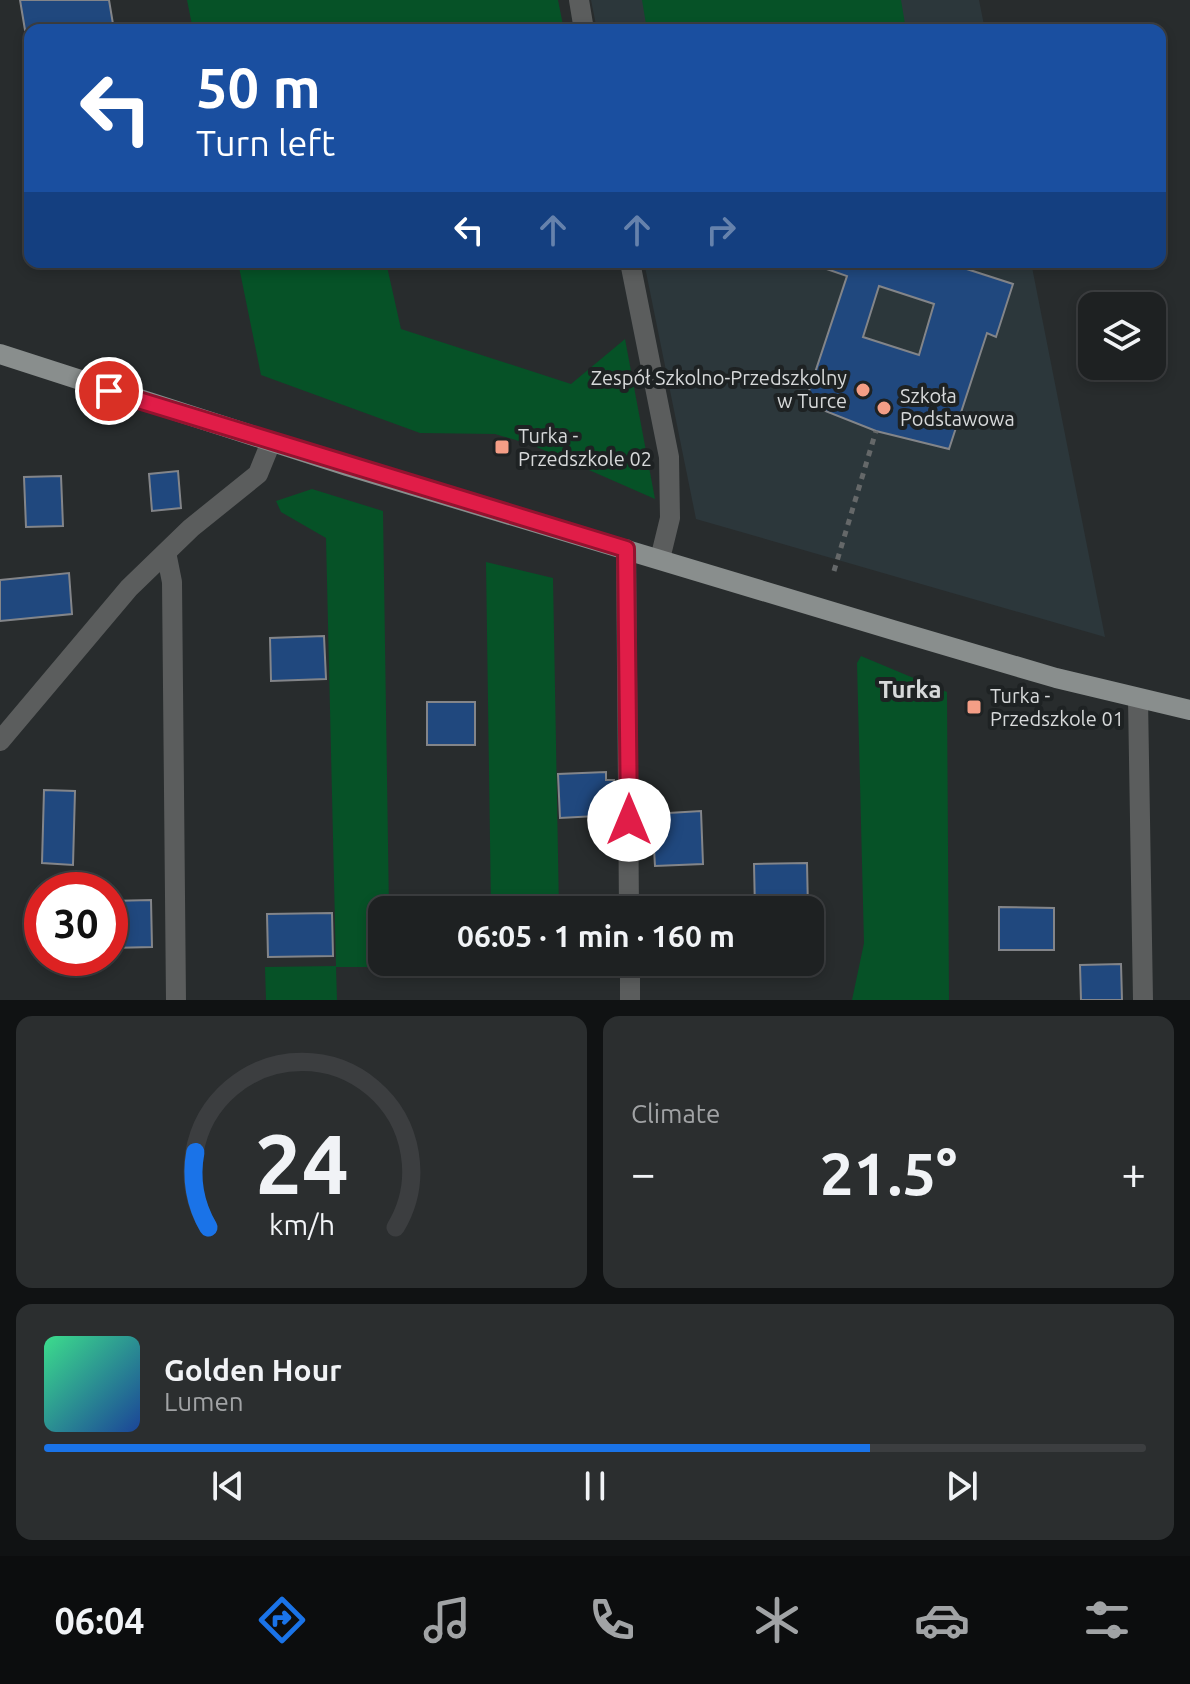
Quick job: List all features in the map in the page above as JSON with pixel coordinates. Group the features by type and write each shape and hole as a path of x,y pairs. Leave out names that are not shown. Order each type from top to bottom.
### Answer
{"main road":[{"path":"0,354 271,442 626,549 1138,699 1190,710"}],"street":[{"path":"579,0 583,24"},
{"path":"631,268 669,457 670,518 660,559"},
{"path":"0,741 105,616 166,552 258,474 271,442"},
{"path":"626,549 629,896"},
{"path":"166,552 172,582 176,1000"},
{"path":"1138,699 1143,1000"},
{"path":"630,976 630,1000"}],"path":[{"path":"834,571 876,431"}],"shaded area":[{"path":"591,0 979,0 984,24 596,24"},
{"name":"Zespół Szkolno-Przedszkolny w Turce","path":"645,268 1032,268 1105,637 696,519"}],"green space":[{"path":"187,0 558,0 563,24 192,24"},
{"path":"642,0 901,0 905,24 646,24"},
{"path":"239,268 387,268 401,329 571,384 625,339 655,499 532,445 495,434 420,433 261,375"},
{"path":"312,489 383,511 389,896 368,896 368,967 336,967 337,1000 266,1000 265,967 336,966 326,538 281,512 276,501"},
{"path":"486,562 553,578 559,896 491,896"},
{"path":"861,656 947,692 949,1000 852,1000 864,943 857,663"}],"building":[{"path":"20,0 109,0 113,24 24,24"},
{"path":"824,268 964,268 1013,284 996,337 987,333 949,449 876,431 805,403 847,276","holes":["879,286 934,304 919,355 863,337"]},
{"path":"178,471 181,508 152,511 149,474"},
{"path":"61,476 63,526 26,527 24,477"},
{"path":"69,573 72,614 0,621 0,580"},
{"path":"324,636 326,679 271,681 270,638"},
{"path":"427,702 475,702 475,745 427,745"},
{"path":"606,772 606,780 614,780 615,815 560,818 558,774"},
{"path":"44,790 75,791 73,865 42,863"},
{"path":"701,811 703,864 655,866 652,814"},
{"path":"807,863 808,896 755,896 754,864"},
{"path":"151,900 152,947 128,948 128,901"},
{"path":"999,907 1054,908 1054,950 999,950"},
{"path":"332,913 333,956 268,957 267,914"},
{"path":"1121,964 1122,1000 1081,1000 1080,965"}],"place":[{"name":"Zespół Szkolno-Przedszkolny w Turce","path":"863,390"},
{"name":"Szkoła Podstawowa","path":"884,408"},
{"name":"Turka - Przedszkole 02","path":"502,447"},
{"name":"Turka - Przedszkole 01","path":"974,707"}],"district":[{"name":"Turka","path":"910,690"}],"route":[{"path":"109,391 626,549 629,820"}]}
